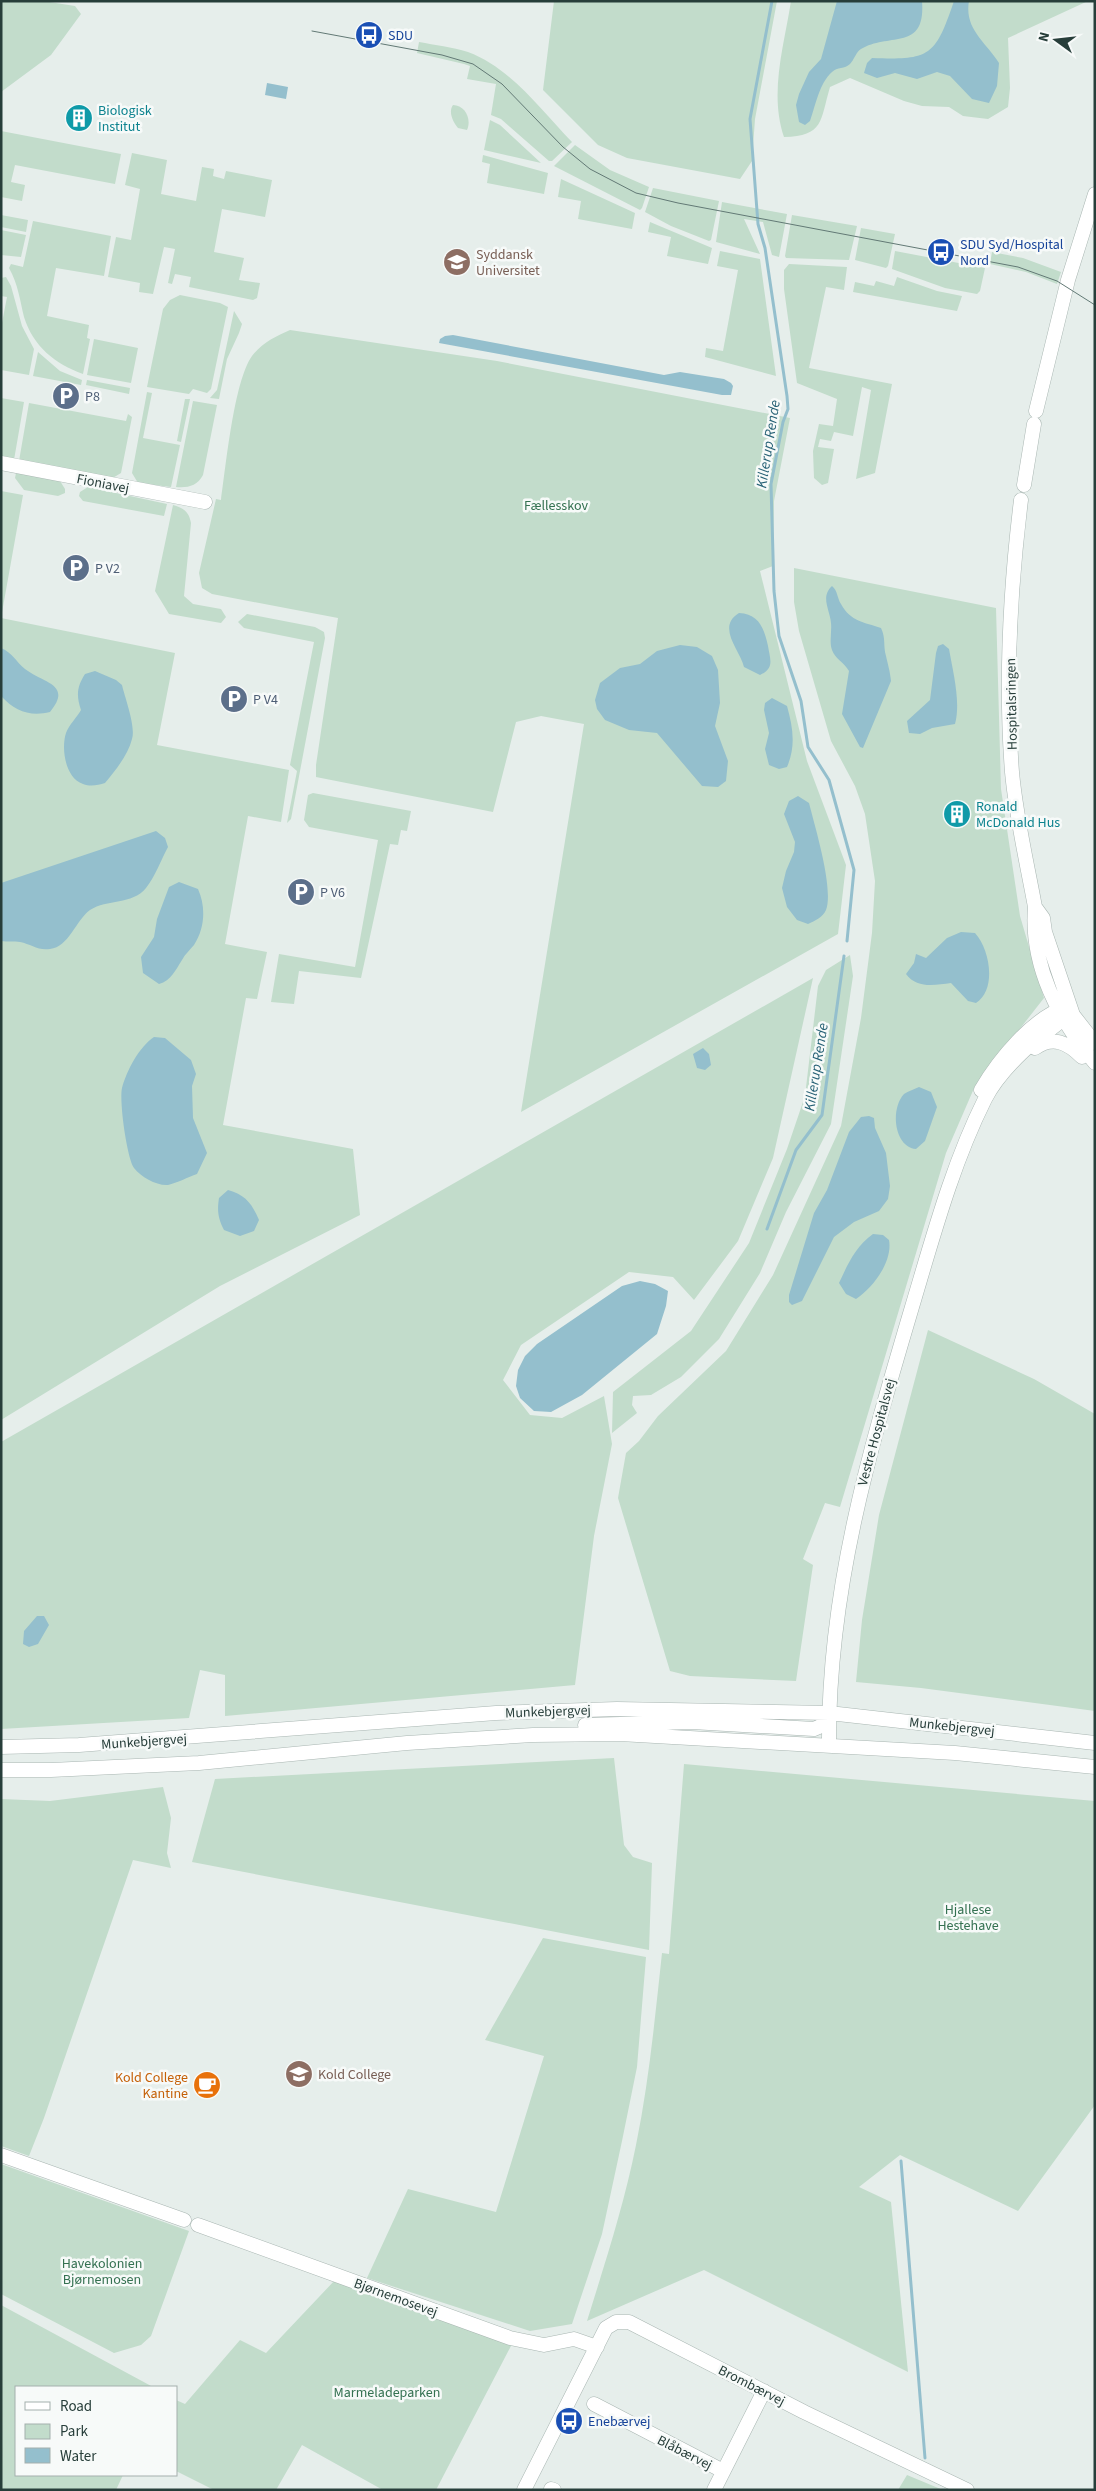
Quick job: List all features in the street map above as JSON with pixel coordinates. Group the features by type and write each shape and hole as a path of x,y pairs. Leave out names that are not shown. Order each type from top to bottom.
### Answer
{"street":[{"path":"1024,485 1035,418 1068,280 1095,194"},
{"name":"Fioniavej","path":"1,463 205,502"},
{"name":"Hospitalsringen","path":"1021,500 1011,602 1010,718 1012,774 1035,907 1033,927 1039,958 1064,1012 1095,1063"},
{"name":"Hospitalsringen","path":"1064,1012 1095,1043"},
{"name":"Vestre Hospitalsvej","path":"829,1745 829,1713 834,1646 842,1579 855,1512 879,1417 933,1238 971,1128 986,1097 1006,1069 1064,1012"},
{"path":"971,1128 1012,1072 1038,1046 1053,1041 1064,1042 1095,1070"},
{"name":"Munkebjergvej","path":"1,1747 79,1745 206,1737 496,1713 617,1708 829,1713 1095,1743"},
{"path":"486,1738 512,1727 542,1726 692,1722 814,1729 821,1726 829,1713"},
{"name":"Munkebjergvej","path":"1,1770 51,1770 198,1763 533,1735 662,1735 1039,1760 1095,1767"},
{"path":"1,2155 184,2220"},
{"name":"Bjørnemosevej","path":"198,2224 510,2338 544,2345 574,2339 597,2347"},
{"name":"Brombærvej","path":"597,2347 606,2328 616,2322 629,2322 917,2468 967,2490"},
{"path":"524,2490 597,2347"},
{"name":"Blåbærvej","path":"714,2490 764,2391"},
{"name":"Blåbærvej","path":"594,2404 724,2471"}],"green space":[{"path":"1,1 43,1 75,6 81,14 51,55 1,92"},
{"path":"554,1 777,1 755,119 752,161 740,179 627,158 598,145 543,90"},
{"path":"791,1 1088,1 1008,38 1010,88 1008,107 988,119 963,116 949,107 922,106 904,101 850,78 830,87 822,117 813,130 807,134 784,137 778,104 778,86 779,69"},
{"path":"419,42 468,52 498,68 524,91 572,142 552,161 549,161 501,119 491,115 496,84 467,79 470,66 417,53"},
{"path":"453,105 461,107 466,113 469,121 467,130 458,128 454,123 451,114"},
{"path":"490,120 500,125 541,163 484,150"},
{"path":"1,131 121,154 115,184 15,165 11,182 25,185 22,201 1,197"},
{"path":"575,145 610,170 649,187 642,208 640,210 554,166"},
{"path":"132,153 167,160 161,194 196,201 202,167 214,169 213,176 224,179 226,171 272,180 265,217 222,209 214,252 244,258 239,280 260,283 257,298 253,300 189,287 191,277 175,274 172,284 168,283 175,249 164,247 153,294 139,292 140,283 108,277 116,237 131,240 140,189 125,185"},
{"path":"483,155 548,173 544,194 487,183 490,164 482,162"},
{"path":"561,179 635,213 632,229 578,219 581,201 558,197"},
{"path":"653,188 719,201 711,240 709,241 671,226 645,212"},
{"path":"722,202 787,214 779,257 772,255 763,222 744,219 760,254 716,242"},
{"path":"1,215 28,220 26,232 1,227"},
{"path":"792,215 857,226 849,260 786,258"},
{"path":"33,221 111,236 104,276 56,268 47,316 89,325 87,338 90,339 83,374 63,365 46,353 33,337 24,317 17,286 9,268 11,264 23,267"},
{"path":"650,222 712,248 708,264 667,256 671,237 648,232"},
{"path":"861,228 895,234 886,268 855,260"},
{"path":"1,230 26,235 21,257 1,255"},
{"path":"720,251 760,259 776,376 705,357 706,348 723,351 738,270 717,266"},
{"path":"895,251 985,268 980,291 977,294 945,288 892,269"},
{"path":"992,252 1023,258 1061,272 1057,284 1026,272 990,264"},
{"path":"789,264 847,267 844,290 826,287 809,368 892,384 875,473 856,479 871,390 862,387 853,436 834,432 831,441 820,439 818,447 834,449 828,483 822,485 814,478 813,451 819,424 833,426 837,399 797,383 784,289 784,270"},
{"path":"6,277 11,286 22,326 34,349 29,375 1,370 1,328 7,297 1,296 1,278"},
{"path":"897,277 937,291 962,296 957,311 853,292 855,282 874,286 876,281 894,286"},
{"path":"180,295 220,303 228,307 211,389 207,393 193,389 189,394 147,387 163,309 170,300"},
{"path":"234,311 242,324 227,359 219,399 210,398 217,390"},
{"name":"Fællesskov","path":"290,330 497,361 790,418 774,501 773,566 760,571 807,761 846,865 838,934 521,1112 584,724 541,716 516,722 493,812 316,777 316,765 338,618 212,594 202,588 199,573 216,499 221,500 240,384 252,356 260,347 274,337"},
{"path":"94,339 138,348 131,383 87,375"},
{"path":"38,352 60,371 82,380 81,385 33,376"},
{"path":"87,380 130,388 129,394 86,385"},
{"path":"147,392 152,393 143,438 180,445 171,487 138,483 132,473"},
{"path":"1,398 24,402 14,460 1,458"},
{"path":"185,399 190,399 181,442 177,441"},
{"path":"193,401 217,405 203,475 192,486 176,487"},
{"path":"29,403 126,421 128,414 132,417 121,473 111,479 19,461"},
{"path":"16,473 60,481 65,489 65,493 58,496 24,490 15,478"},
{"path":"88,487 167,504 164,516 83,501 79,496 80,492"},
{"path":"1,491 23,495 1,618"},
{"path":"173,505 185,511 191,523 184,596 193,604 221,609 226,617 221,623 169,614 155,591"},
{"path":"794,568 996,608 1001,789 1020,916 1044,998 975,1086 946,1153 840,1507 825,1503 803,1559 813,1565 796,1681 690,1676 670,1671 618,1498 626,1453 639,1441 658,1416 726,1351 773,1275 841,1126 861,1018 872,933 875,881 865,814 855,786 831,741 799,631 794,602"},
{"path":"247,614 315,627 324,632 325,638 291,819 287,823 297,771 290,765 314,642 244,628 238,622"},
{"path":"1,618 175,653 157,745 289,770 281,822 248,816 225,944 267,952 257,999 246,998 223,1125 353,1149 360,1215 220,1286 1,1420"},
{"path":"313,793 411,811 407,831 401,830 398,845 390,844 361,978 299,971 294,1004 271,1002 279,954 355,967 378,840 309,827 304,820 308,795"},
{"path":"850,955 853,976 831,1124 786,1212 760,1273 719,1339 681,1377 651,1395 633,1396 632,1405 637,1413 612,1433 613,1392 691,1331 749,1243 787,1149 805,1096 818,986 826,970"},
{"path":"813,978 773,1158 738,1241 694,1300 673,1277 629,1272 521,1345 503,1380 530,1415 562,1418 604,1396 612,1444 594,1536 575,1685 225,1716 225,1675 200,1670 189,1718 1,1729 1,1442"},
{"path":"928,1330 1034,1379 1095,1414 1095,1711 921,1688 856,1682 862,1620 879,1515"},
{"path":"614,1758 624,1845 633,1857 652,1863 649,1950 192,1862 215,1779"},
{"name":"Hjallese Hestehave","path":"684,1764 1095,1801 1095,2105 1018,2211 900,2155 859,2187 891,2202 908,2372 704,2270 587,2321 620,2212 641,2121 662,1953 669,1954"},
{"path":"163,1787 171,1818 167,1853 171,1868 133,1860 44,2118 29,2156 1,2146 1,1799 50,1801"},
{"path":"543,1938 646,1957 637,2067 602,2234 572,2324 530,2331 367,2278 408,2189 496,2212 544,2056 485,2040"},
{"name":"Havekolonien Bjørnemosen","path":"1,2164 189,2231 151,2336 141,2345 114,2353 1,2294"},
{"name":"Marmeladeparken","path":"336,2279 512,2344 436,2490 383,2490 302,2445 276,2490 214,2490 178,2472 178,2401 185,2404 240,2340 266,2353"},
{"path":"1,2305 151,2386 15,2386 15,2476 123,2476 116,2490 1,2490"},
{"path":"907,2475 943,2490 898,2490"}],"water":[{"path":"837,1 922,1 922,17 918,28 912,34 904,38 872,44 861,49 850,64 832,72 821,88 810,121 805,125 799,122 796,105 809,72 821,59"},
{"path":"954,1 969,1 968,11 973,27 999,63 997,86 989,103 972,99 950,76 937,72 917,79 895,73 877,78 864,73 867,63 872,58 907,58 918,56 928,51 941,34"},
{"path":"267,83 288,87 286,99 265,95"},
{"path":"453,335 664,375 680,372 724,379 733,386 731,395 722,395 439,343 440,339 445,336"},
{"path":"832,586 841,604 849,614 858,620 881,628 890,671 891,681 863,748 860,747 842,714 849,671 835,656 831,647 831,623 826,599 828,590"},
{"path":"739,613 756,619 765,633 770,666 760,675 744,667 731,639 730,625 732,619"},
{"path":"943,644 949,649 956,687 957,715 955,724 932,728 920,734 909,733 907,721 930,700 936,653 938,646"},
{"path":"680,645 697,647 712,656 718,670 720,703 715,726 728,761 726,781 718,787 702,786 657,733 629,730 605,720 597,709 595,700 600,683 620,668 640,664 657,651"},
{"path":"1,648 9,652 25,669 47,681 57,690 56,703 50,712 36,714 23,712 12,706 1,696"},
{"path":"95,671 116,680 122,685 133,727 133,734 128,751 113,773 105,783 92,786 77,781 72,776 66,762 64,746 67,730 81,710 78,700 80,683 85,674"},
{"path":"772,698 787,706 792,729 793,744 790,759 787,767 779,769 769,765 765,749 769,733 764,710 765,703"},
{"path":"798,796 809,803 823,858 828,888 825,912 821,917 808,924 797,920 787,907 782,888 786,871 794,852 795,842 784,814 789,801"},
{"path":"156,831 165,838 168,847 152,879 140,893 127,900 104,904 90,910 57,947 42,949 20,942 1,941 1,883"},
{"path":"179,882 198,889 203,910 202,925 194,945 173,974 159,984 143,973 141,957 154,937 157,919 169,887"},
{"path":"961,932 975,933 980,940 987,959 989,979 987,989 983,997 976,1003 968,1001 951,983 921,984 910,979 906,974 914,963 916,954 926,958 947,938"},
{"path":"154,1037 165,1038 191,1060 196,1074 192,1086 193,1118 207,1153 197,1174 168,1185 150,1180 134,1168 126,1142 121,1095 127,1074 134,1060 143,1047"},
{"path":"703,1048 709,1054 711,1065 705,1070 697,1068 693,1054"},
{"path":"919,1087 931,1092 937,1107 925,1141 916,1149 909,1147 903,1142 896,1126 896,1117 897,1109 904,1094"},
{"path":"869,1116 874,1118 875,1128 886,1153 890,1186 888,1199 879,1211 854,1222 834,1237 802,1301 792,1305 789,1302 789,1295 814,1213 827,1190 849,1132 861,1117"},
{"path":"228,1190 244,1197 254,1209 259,1220 254,1231 240,1236 224,1230 218,1214 218,1203 219,1198"},
{"path":"873,1234 883,1235 889,1240 888,1257 875,1281 856,1299 846,1294 839,1283 861,1244"},
{"path":"640,1281 655,1284 668,1291 666,1306 657,1334 582,1395 551,1412 534,1411 520,1398 516,1386 518,1370 525,1356 537,1344 622,1286"},
{"path":"37,1616 44,1616 49,1625 38,1644 29,1647 23,1644 24,1631"}],"waterway":[{"name":"Killerup Rende","path":"772,1 750,119 758,224 765,248 788,409 783,422 771,484 774,591 779,636 801,701 808,747 829,780 854,870 847,941"},
{"name":"Killerup Rende","path":"767,1229 796,1150 822,1115 844,956"},
{"path":"901,2161 925,2458"}],"tram line":[{"path":"312,31 442,55 473,64 502,84 563,147 590,169 636,193 678,203 1018,267 1057,281 1095,305"}],"place":[{"name":"SDU","path":"369,35"},
{"name":"Biologisk Institut","path":"79,118"},
{"name":"SDU Syd/Hospital Nord","path":"941,252"},
{"name":"Syddansk Universitet","path":"457,262"},
{"name":"P8","path":"66,396"},
{"name":"P V2","path":"76,568"},
{"name":"P V4","path":"234,699"},
{"name":"Ronald McDonald Hus","path":"957,814"},
{"name":"P V6","path":"301,892"},
{"name":"Kold College","path":"299,2074"},
{"name":"Kold College Kantine","path":"207,2085"},
{"name":"Enebærvej","path":"569,2421"}]}
